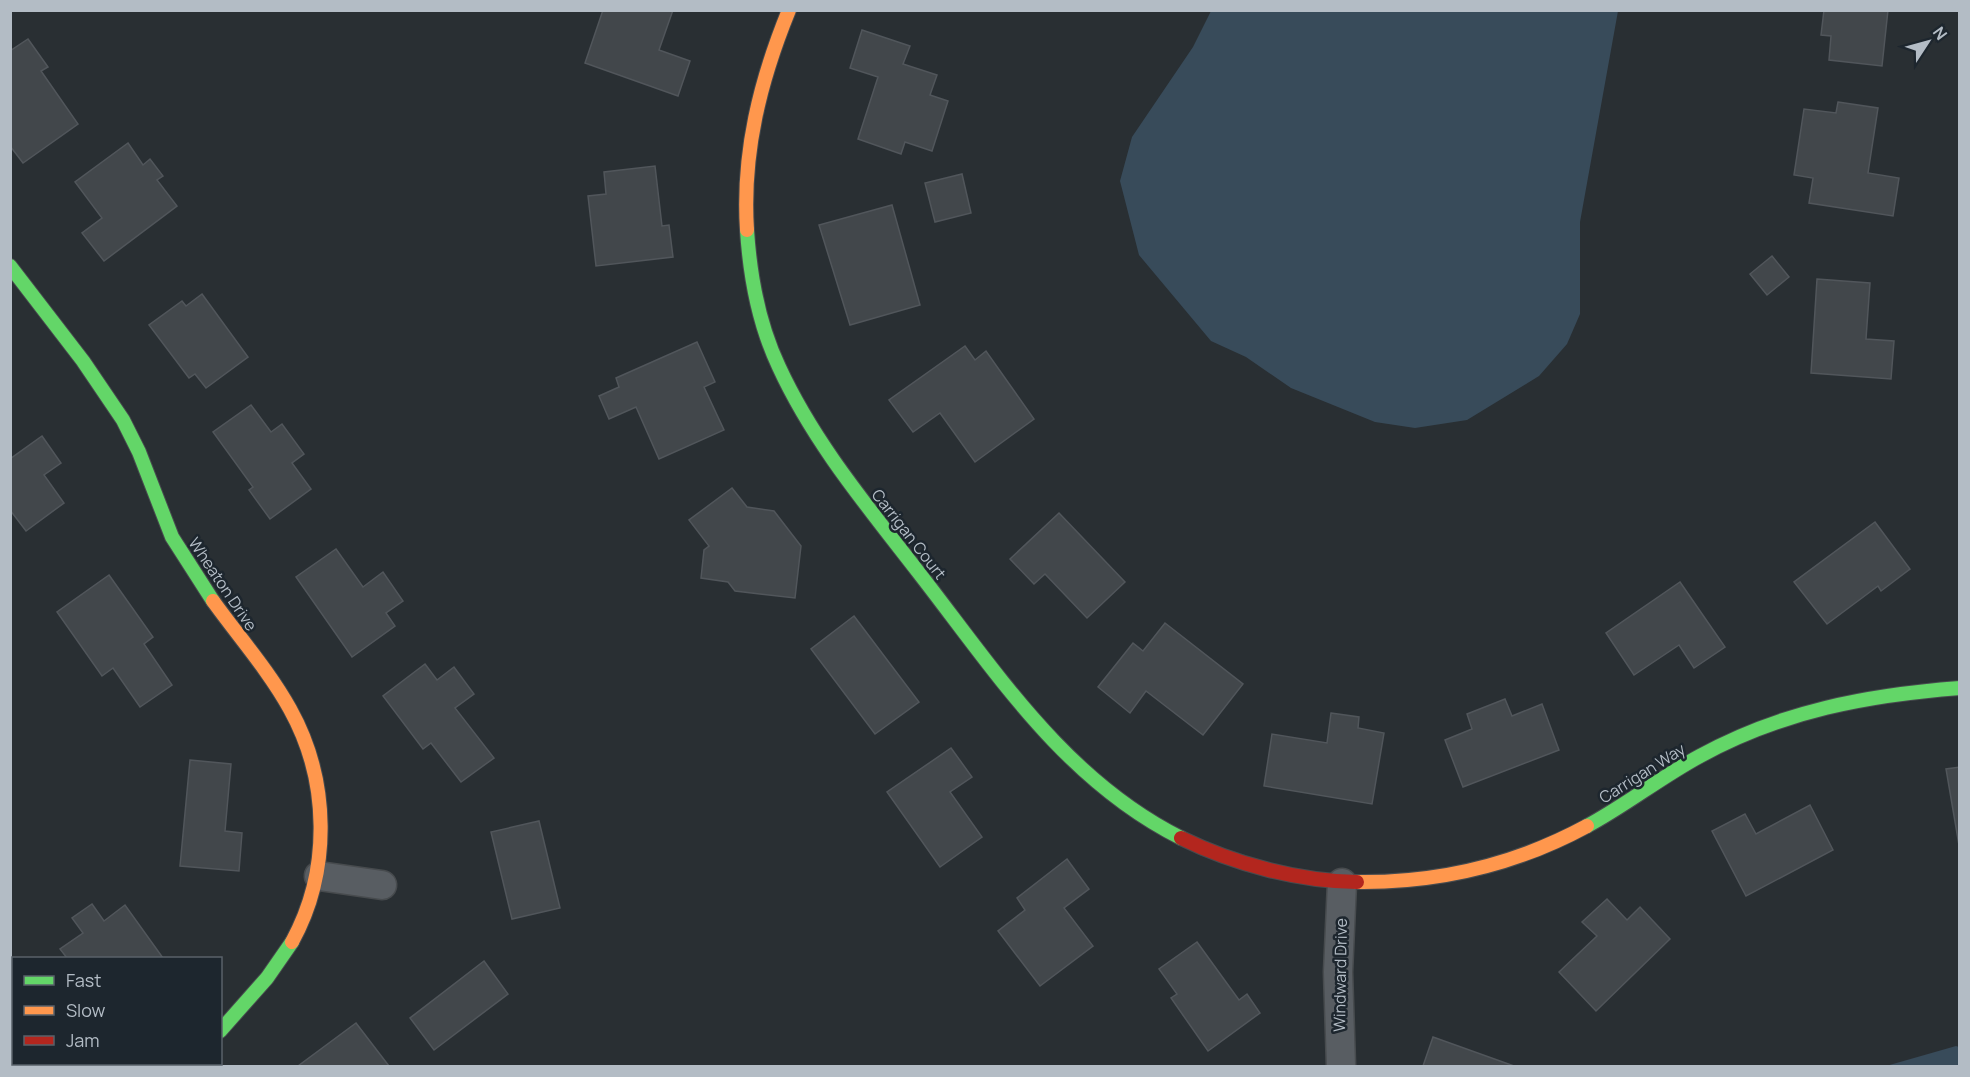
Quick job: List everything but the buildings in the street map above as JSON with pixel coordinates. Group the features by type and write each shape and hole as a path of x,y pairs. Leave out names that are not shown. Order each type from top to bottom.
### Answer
{"street":[{"name":"Carrigan Court","path":"789,10 774,42 758,92 747,150 744,207 750,264 764,329 781,375 809,427 852,488 1046,735 1094,782 1142,817 1189,841 1253,866 1341,883"},
{"name":"Wheaton Drive","path":"10,266 124,421 180,552 290,710 312,764 321,815 319,876 308,913 287,952 259,991 222,1029"},
{"name":"Carrigan Way","path":"1341,883 1394,882 1490,867 1550,845 1588,826 1715,747 1780,718 1841,701 1904,691 1959,688"},
{"path":"319,876 382,885"},
{"name":"Windward Drive","path":"1341,883 1338,972 1341,1066"}],"water":[{"path":"1211,11 1618,11 1580,222 1580,314 1567,344 1539,376 1467,420 1415,428 1375,422 1291,388 1246,357 1211,341 1139,255 1120,181 1132,137 1193,47"},
{"path":"1959,1047 1959,1066 1886,1066"}],"traffic: fast":[{"path":"747,230 750,265 757,300 772,351 808,422 843,474 1035,721 1067,755 1102,786 1140,814 1181,838"},
{"path":"10,266 83,361 123,420 139,452 172,537 213,601"},
{"path":"1587,826 1700,756 1762,727 1859,701 1960,688"},
{"path":"222,1029 267,978 292,942"}],"traffic: slow":[{"path":"747,230 747,173 755,118 770,63 789,10"},
{"path":"213,601 282,695 303,737 313,766 321,826 319,856 314,886 305,915 292,942"},
{"path":"1357,882 1417,879 1476,869 1532,851 1587,826"}],"traffic: jam":[{"path":"1181,838 1223,856 1267,869 1312,878 1357,882"}]}
